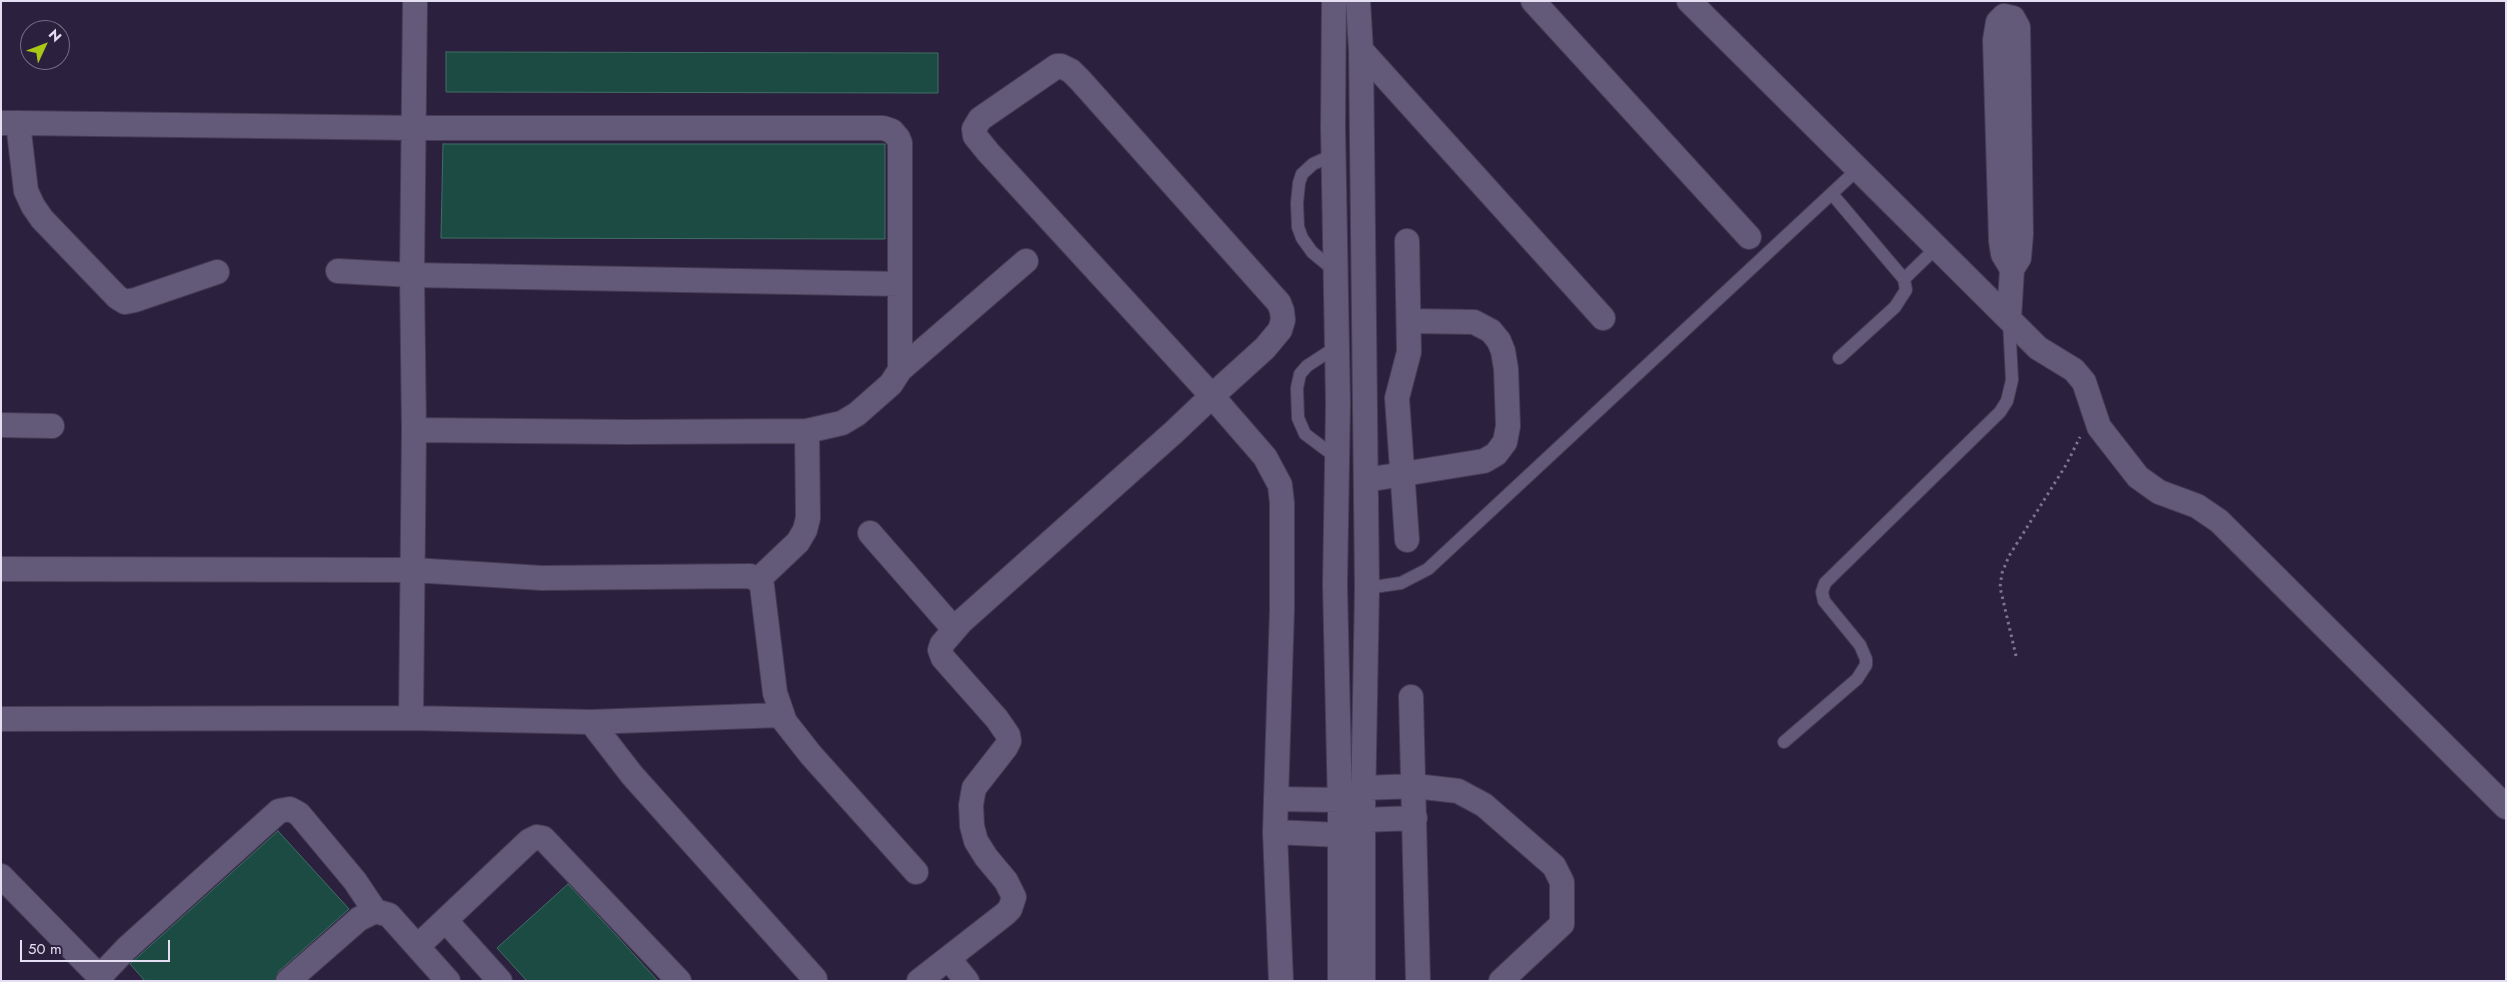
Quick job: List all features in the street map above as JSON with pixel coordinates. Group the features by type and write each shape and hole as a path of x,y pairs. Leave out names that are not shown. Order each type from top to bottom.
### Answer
{"street":[{"path":"410,718 414,430 412,275 415,1"},
{"path":"1334,1 1335,585 1340,800 1340,981"},
{"path":"1358,1 1361,50 1367,588 1363,788 1363,981"},
{"path":"1532,1 1749,236"},
{"path":"1689,1 2046,354 2074,370 2084,382 2092,411 2104,436 2138,477 2160,492 2197,506 2219,521 2506,807"},
{"path":"2009,318 2012,269 2019,258 2021,234 2018,27 2013,18 2004,16 1998,22 1995,40 2001,241 2003,254 2012,269"},
{"path":"1361,50 1603,318"},
{"path":"919,981 1005,914 1010,908 1014,897 1006,881 986,858 976,841 970,805 974,788 1009,741 997,719 940,653 942,644 954,629 1212,396 1265,348 1280,330 1282,311 1279,303 1081,81 1066,67 1057,66 980,119 974,129 976,136 988,152 1212,396 1264,457 1280,486 1282,503 1282,608 1275,832 1281,981"},
{"path":"217,272 135,300 125,302 117,297 42,219 33,206 26,191 10,123 415,128 883,128 890,130 900,142 900,370"},
{"path":"1407,540 1398,398 1408,352 1410,321 1408,241"},
{"path":"414,430 627,432 807,430 831,427 857,414 891,384 900,370 1026,261"},
{"path":"338,271 412,275 900,284"},
{"path":"1366,480 1484,461 1501,449 1505,442 1508,426 1506,369 1503,351 1491,331 1474,322 1410,321"},
{"path":"1,425 52,426"},
{"path":"758,580 798,542 805,530 808,506 807,430"},
{"path":"870,533 954,629"},
{"path":"1,569 412,570 542,578 745,574 758,580 762,586 775,693 781,715 791,732 916,872"},
{"path":"1335,585 1367,588"},
{"path":"1411,697 1415,786 1418,981"},
{"path":"1,719 410,718 591,722 781,715"},
{"path":"591,722 632,775 815,979"},
{"path":"1363,788 1415,786 1458,791 1484,805 1554,866 1562,882 1562,924 1501,981"},
{"path":"1276,799 1340,800"},
{"path":"1,876 99,979 127,948 270,817 290,809 299,814 355,882 375,911 389,915 448,981"},
{"path":"1363,820 1415,818"},
{"path":"1275,832 1340,835"},
{"path":"418,946 529,841 540,838 679,981"},
{"path":"288,981 359,919 375,911"},
{"path":"446,921 500,981"},
{"path":"949,959 967,981"}],"lane":[{"path":"1333,154 1313,164 1302,174 1298,183 1297,203 1298,227 1302,238 1312,252 1335,270"},
{"path":"1367,588 1402,584 1428,569 1858,169"},
{"path":"1832,194 1904,279 1906,290 1895,307 1839,358"},
{"path":"1904,279 1937,247"},
{"path":"1784,742 1857,679 1866,665 1866,659 1860,645 1824,601 1822,592 1825,583 2000,412 2007,401 2012,380 2009,318"},
{"path":"1336,347 1307,366 1300,374 1297,388 1298,418 1305,434 1336,458"}],"path":[{"path":"2016,656 2000,587 2002,573 2009,556 2066,465 2092,411"}],"building":[{"path":"446,52 938,53 938,93 446,92"},
{"path":"443,144 885,144 885,239 441,238"},
{"path":"278,831 349,909 279,971 275,981 145,981 130,964"},
{"path":"568,884 658,981 527,981 497,948"}]}
